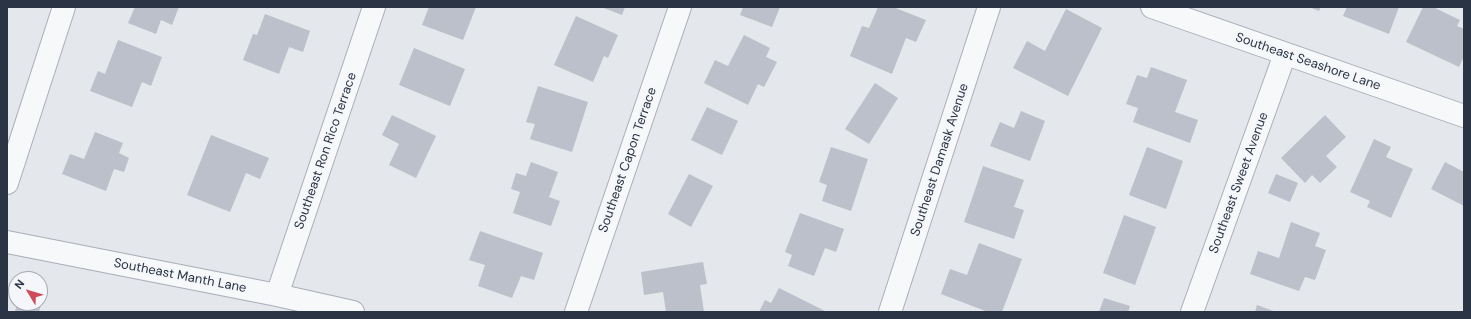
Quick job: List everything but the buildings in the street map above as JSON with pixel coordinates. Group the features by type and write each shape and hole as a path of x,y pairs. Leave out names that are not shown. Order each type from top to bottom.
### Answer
{"street":[{"path":"7,183 64,7"},
{"name":"Southeast Ron Rico Terrace","path":"277,295 374,7"},
{"name":"Southeast Capon Terrace","path":"576,312 680,7"},
{"name":"Southeast Damask Avenue","path":"890,312 989,7"},
{"name":"Southeast Seashore Lane","path":"1152,7 1464,116"},
{"name":"Southeast Sweet Avenue","path":"1192,312 1285,54"},
{"name":"Southeast Manth Lane","path":"7,242 277,295 353,312"}]}
